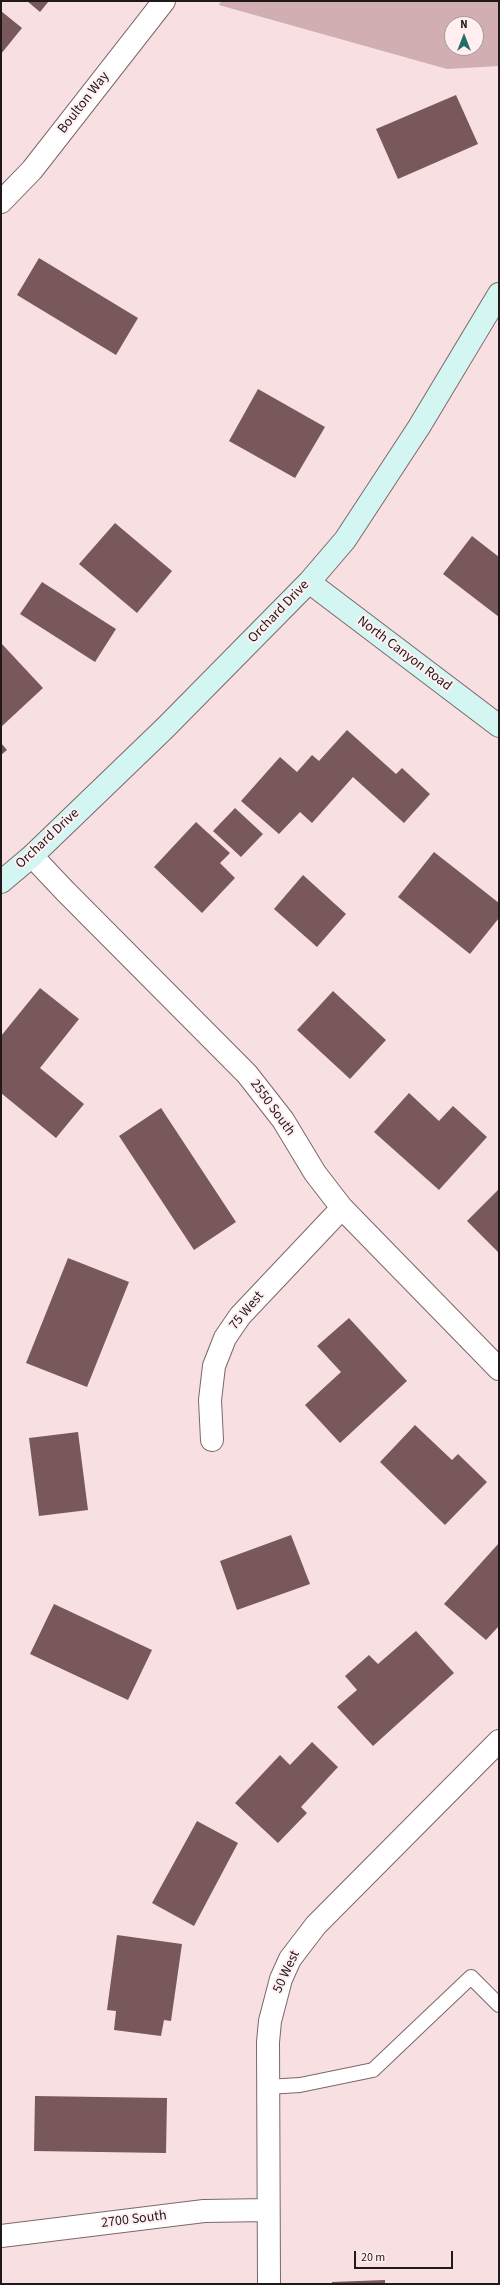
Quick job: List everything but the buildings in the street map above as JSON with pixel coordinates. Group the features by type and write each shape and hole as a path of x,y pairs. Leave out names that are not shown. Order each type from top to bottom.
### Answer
{"main road":[{"name":"Orchard Drive","path":"1,882 32,856 165,728 309,582 345,540 420,427 499,294"},
{"name":"North Canyon Road","path":"309,582 499,726"}],"street":[{"name":"Boulton Way","path":"1,202 32,170 164,1"},
{"name":"2550 South","path":"32,856 70,897 247,1074 283,1120 315,1173 342,1208 499,1369"},
{"name":"75 West","path":"212,1440 210,1400 214,1366 225,1338 240,1316 342,1208"},
{"name":"50 West","path":"269,2284 267,2087 270,2020 274,1999 290,1959 302,1941 321,1919 499,1741"},
{"name":"2700 South","path":"1,2236 204,2211 268,2210"}],"lane":[{"path":"267,2087 300,2085 373,2070 471,1977 499,2005"}],"shaded area":[{"path":"221,1 499,1 499,66 447,69 219,5"}]}
